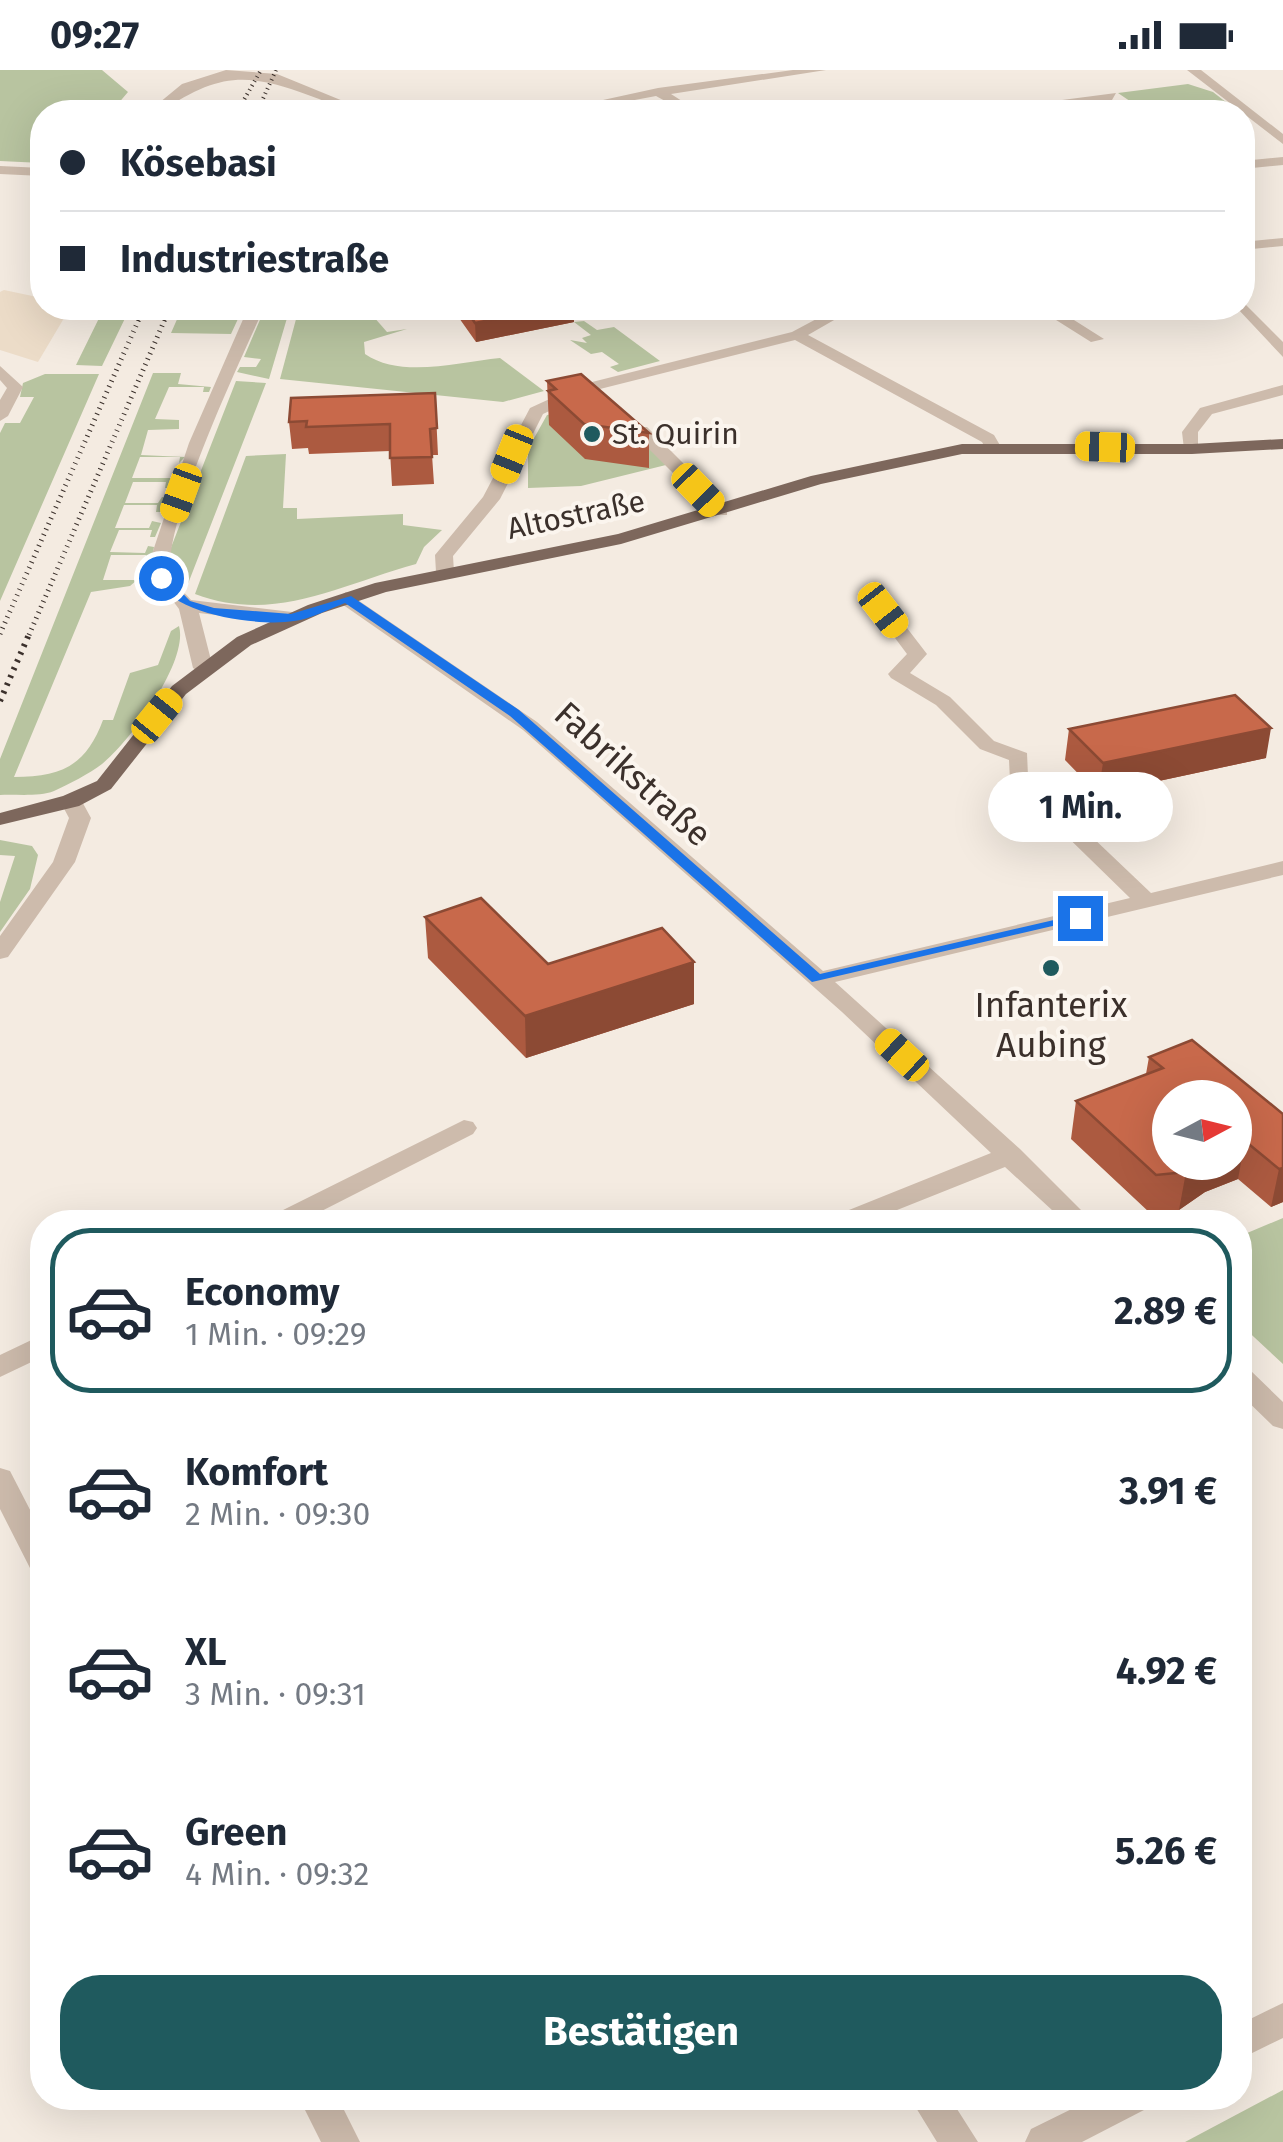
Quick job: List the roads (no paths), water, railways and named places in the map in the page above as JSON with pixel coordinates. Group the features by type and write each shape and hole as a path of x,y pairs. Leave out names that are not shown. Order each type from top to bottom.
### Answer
{"main road":[{"name":"Altostraße","path":"71,802 104,785 179,690 203,668 244,641 346,598 445,572 621,539 870,466 993,447 1192,449 1283,444"},
{"path":"0,819 71,802"}],"street":[{"path":"616,100 820,70"},
{"path":"1193,70 1232,100"},
{"path":"170,100 208,74 235,72 273,77 320,100"},
{"path":"658,92 672,100"},
{"path":"1078,100 1112,96"},
{"path":"1255,118 1283,140"},
{"path":"1255,163 1283,161"},
{"path":"0,170 30,171"},
{"path":"1255,245 1283,242"},
{"path":"203,668 197,630 186,604 161,578 164,542 211,411 251,320"},
{"path":"445,572 444,555 496,490 536,411 586,388 797,335 825,320"},
{"path":"1065,320 1096,339"},
{"path":"1254,320 1283,352"},
{"path":"797,335 988,439 993,447"},
{"path":"0,371 15,387 0,416"},
{"path":"1192,449 1190,432 1206,410 1283,390"},
{"path":"641,432 721,511"},
{"name":"Fabrikstraße","path":"346,598 530,726 817,979 1068,1210"},
{"path":"186,604 213,611 292,618"},
{"path":"883,610 917,654 898,674 942,701 987,745 1020,756 1017,777 1148,902"},
{"path":"0,952 64,862 80,818 71,802"},
{"path":"817,979 1283,868"},
{"path":"303,1210 464,1128"},
{"path":"873,1210 1011,1155"},
{"path":"0,1367 30,1352"},
{"path":"1252,1389 1283,1419"},
{"path":"0,1479 30,1538"},
{"path":"1252,2036 1283,2020"},
{"path":"324,2110 340,2142"},
{"path":"937,2110 959,2142"},
{"path":"1044,2142 1107,2110"}],"railway":[{"path":"244,100 261,70"},
{"path":"262,100 276,70"},
{"path":"0,634 139,320"},
{"path":"29,635 165,320"},
{"path":"0,701 30,632"}],"place":[{"name":"St. Quirin","path":"592,434"},
{"name":"Infanterix Aubing","path":"1051,968"}]}
